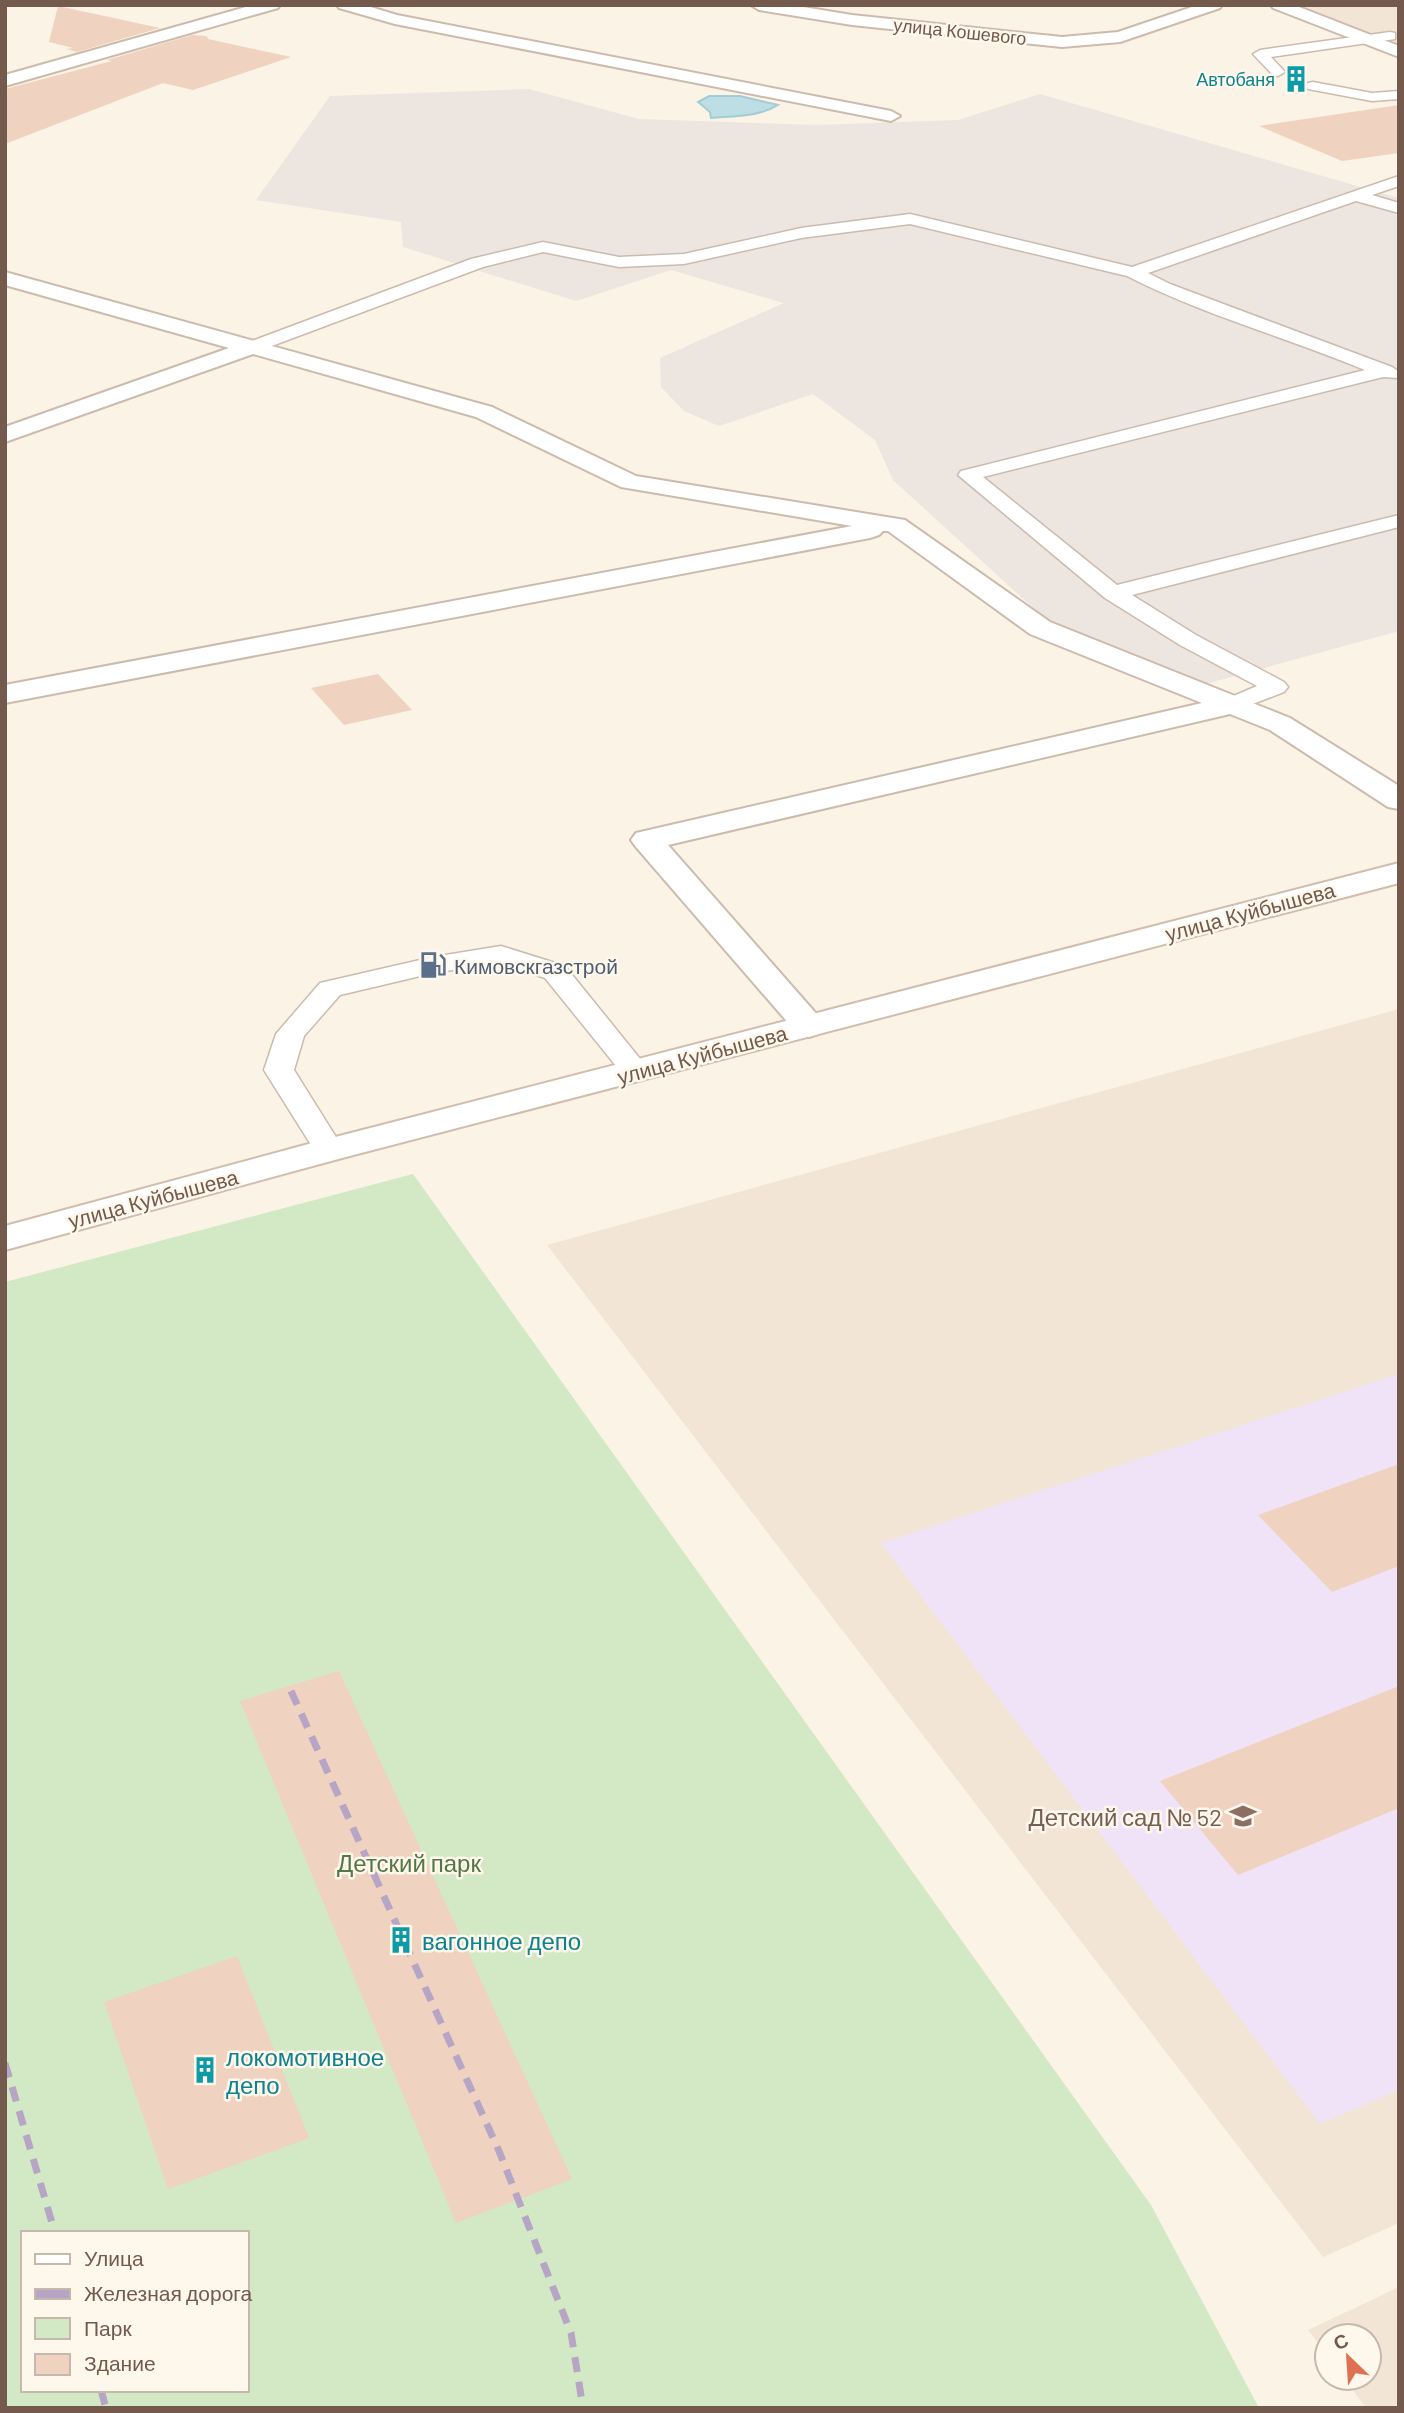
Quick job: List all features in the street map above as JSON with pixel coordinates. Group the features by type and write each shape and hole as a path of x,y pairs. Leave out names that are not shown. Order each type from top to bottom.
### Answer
{"street":[{"path":"5,81 272,5"},
{"path":"345,5 395,19 891,116"},
{"name":"улица Кошевого","path":"759,5 852,20 1062,41 1120,37 1214,5"},
{"path":"1279,5 1399,52"},
{"path":"5,278 484,412 630,482 896,525 1040,628 1280,724 1399,800"},
{"path":"5,435 255,346"},
{"path":"5,694 896,525"},
{"path":"809,1026 647,840 1233,705"},
{"name":"улица Куйбышева","path":"5,1238 329,1150 1399,873"}],"lane":[{"path":"1278,72 1260,54 1390,36"},
{"path":"1313,86 1372,97 1399,95"},
{"path":"1133,272 1399,181"},
{"path":"1353,195 1399,208"},
{"path":"255,346 477,263 543,247 619,262 684,259 801,233 910,219 1133,272 1164,288 1303,338 1392,374"},
{"path":"1233,705 1276,687 1188,640 1113,593 968,475 1392,374"},
{"path":"1113,593 1399,521"},
{"path":"329,1150 279,1070 290,1034 330,989 433,965 501,954 555,972 635,1071"}],"shaded area":[{"path":"1296,5 1399,5 1399,45"},
{"path":"529,89 639,119 817,125 958,120 1040,94 1399,198 1399,631 1202,685 1051,624 893,480 875,440 813,394 719,426 684,411 661,387 660,358 784,303 671,270 576,301 403,247 401,222 256,200 330,96"},
{"path":"1399,1009 1399,2223 1323,2257 547,1245"},
{"name":"Детский сад № 52","path":"1399,1374 1399,2090 1320,2124 881,1543"},
{"path":"1399,2287 1399,2408 1366,2408 1354,2392 1383,2392 1383,2322 1325,2322"}],"green space":[{"name":"Детский парк","path":"413,1174 1151,2205 1259,2408 5,2408 5,1282"}],"water":[{"path":"709,96 740,96 778,105 754,114 711,118 710,112 698,102"}],"building":[{"path":"58,6 160,28 77,52 66,49 73,48 49,42"},
{"path":"192,35 207,36 208,39 291,57 193,90 163,83 5,144 5,89 112,61 107,60"},
{"path":"1399,105 1399,153 1342,161 1259,126"},
{"path":"378,674 412,710 344,725 311,688"},
{"path":"1399,1464 1399,1566 1332,1592 1258,1515"},
{"name":"вагонное депо","path":"339,1671 572,2179 456,2223 240,1701"},
{"path":"1399,1686 1399,1808 1238,1875 1160,1781"},
{"name":"локомотивное депо","path":"237,1956 309,2138 168,2189 104,2002"}],"railway":[{"path":"291,1691 499,2151 571,2333 583,2408"},
{"path":"5,2063 54,2231"},
{"path":"102,2392 106,2408"}],"place":[{"name":"Автобаня","path":"1296,79"},
{"name":"Кимовскгазстрой","path":"433,965"},
{"name":"Детский сад № 52","path":"1243,1816"},
{"name":"вагонное депо","path":"401,1940"},
{"name":"локомотивное депо","path":"205,2070"}]}
